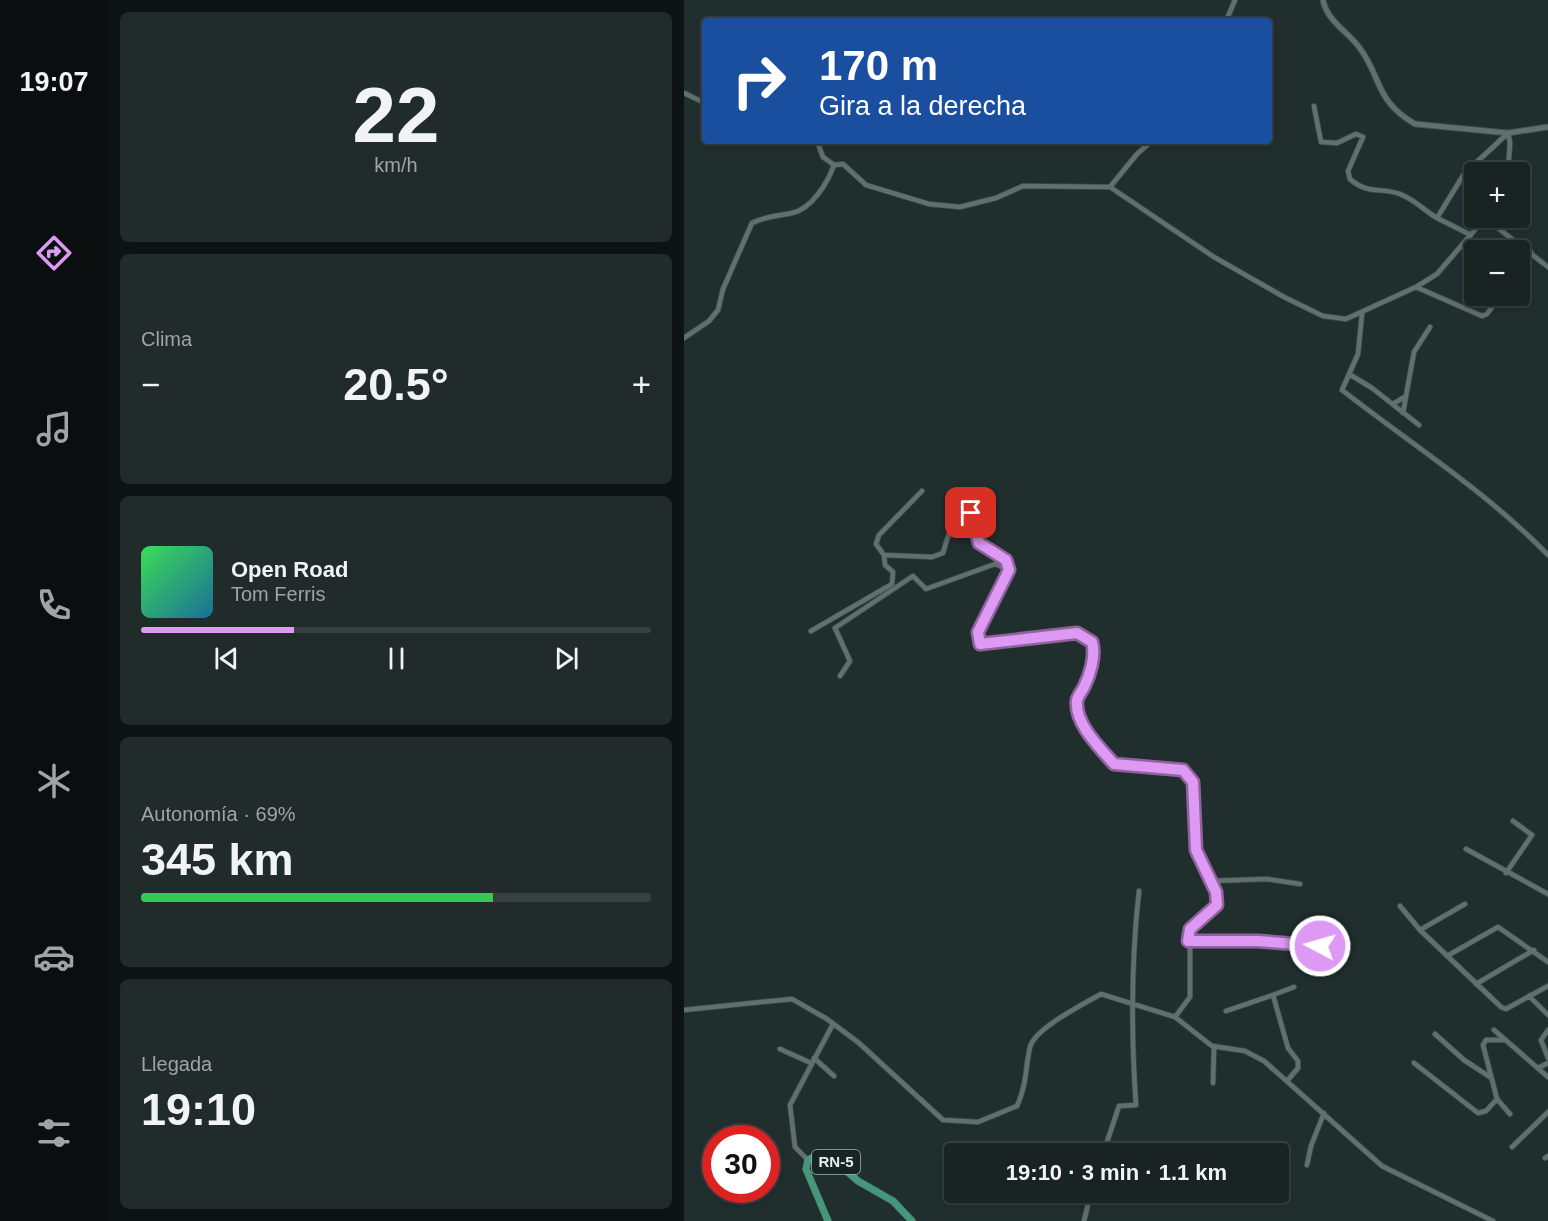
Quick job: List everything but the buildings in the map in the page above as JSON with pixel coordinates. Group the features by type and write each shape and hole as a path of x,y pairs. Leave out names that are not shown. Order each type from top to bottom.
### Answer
{"main road":[{"name":"RN-5","path":"828,1221 806,1168 808,1161 817,1155 834,1160 858,1181 893,1201 912,1221"}],"street":[{"path":"1227,18 1235,0"},
{"path":"1323,0 1329,15 1360,48 1381,93 1401,116 1414,124 1508,133 1548,127"},
{"path":"684,93 702,102"},
{"path":"1314,106 1321,142 1337,143 1356,134 1363,137 1348,171 1348,176 1354,183 1370,191 1389,191 1407,197 1437,218 1471,235"},
{"path":"1508,133 1509,162"},
{"path":"1437,218 1464,174 1508,133"},
{"path":"818,144 823,157 834,165 843,164 866,185 898,197 929,204 960,207 996,198 1023,186 1110,187 1214,257 1284,297 1323,315 1346,319 1362,314 1416,287 1444,268 1477,228"},
{"path":"1110,187 1137,154 1149,144"},
{"path":"684,338 710,321 718,310 723,290 752,223 767,216 795,213 819,194 834,165"},
{"path":"1499,228 1548,267"},
{"path":"1416,287 1482,316 1487,314 1493,306"},
{"path":"1362,314 1358,354 1342,390 1421,448 1522,528 1548,555"},
{"path":"1403,413 1414,352 1430,327"},
{"path":"1349,374 1419,425"},
{"path":"1393,404 1406,396"},
{"path":"812,631 892,584 893,572 885,565 884,555 876,544 879,535 922,491"},
{"path":"884,555 932,557 943,553 951,526 963,514 971,513 979,543 1006,560 1009,570 978,632 980,644 1077,633 1092,642 1095,651 1085,684 1077,699 1080,718 1114,764 1183,770 1193,782 1196,850 1216,892 1217,905 1190,929 1188,941 1190,997 1175,1017"},
{"path":"840,676 850,661 835,628 913,576 926,589 995,564 1009,570"},
{"path":"1506,873 1532,835 1513,821"},
{"path":"1466,849 1548,894"},
{"path":"1209,880 1267,879 1300,884"},
{"path":"1107,1143 1119,1106 1136,1105 1132,1005 1134,938 1139,891"},
{"path":"1420,930 1465,904"},
{"path":"1400,906 1420,930 1494,1002 1506,1009 1548,986"},
{"path":"1447,956 1498,927 1534,950 1548,962"},
{"path":"1188,941 1300,943 1344,950"},
{"path":"1476,984 1534,950"},
{"path":"1226,1011 1294,987"},
{"path":"684,1010 792,999 833,1024 882,1062 943,1120 978,1122 1017,1106 1028,1075 1031,1044 1039,1034 1101,994 1175,1017 1214,1047 1245,1051 1264,1061 1382,1166 1493,1221"},
{"path":"1273,995 1288,1048 1298,1061 1298,1068 1287,1081"},
{"path":"1529,996 1548,1015"},
{"path":"808,1161 795,1147 789,1110 833,1024"},
{"path":"1494,1030 1548,1077"},
{"path":"1548,1030 1541,1040 1548,1058"},
{"path":"1435,1034 1464,1060 1490,1077"},
{"path":"1506,1040 1484,1041 1490,1077 1497,1099 1510,1113"},
{"path":"1213,1083 1214,1047"},
{"path":"780,1049 811,1064"},
{"path":"814,1058 834,1076"},
{"path":"1414,1063 1478,1113 1486,1111 1497,1099"},
{"path":"1538,1068 1548,1063"},
{"path":"1512,1147 1548,1112"},
{"path":"1307,1164 1311,1146 1324,1113"},
{"path":"1084,1221 1088,1203"}],"route":[{"path":"971,513 975,521 979,543 985,549 997,553 1006,560 1009,570 978,632 980,644 1002,639 1077,633 1092,642 1095,651 1085,684 1077,699 1080,718 1096,743 1114,764 1183,770 1193,782 1196,850 1204,871 1216,892 1217,905 1190,929 1188,941 1258,941 1320,946"}]}
